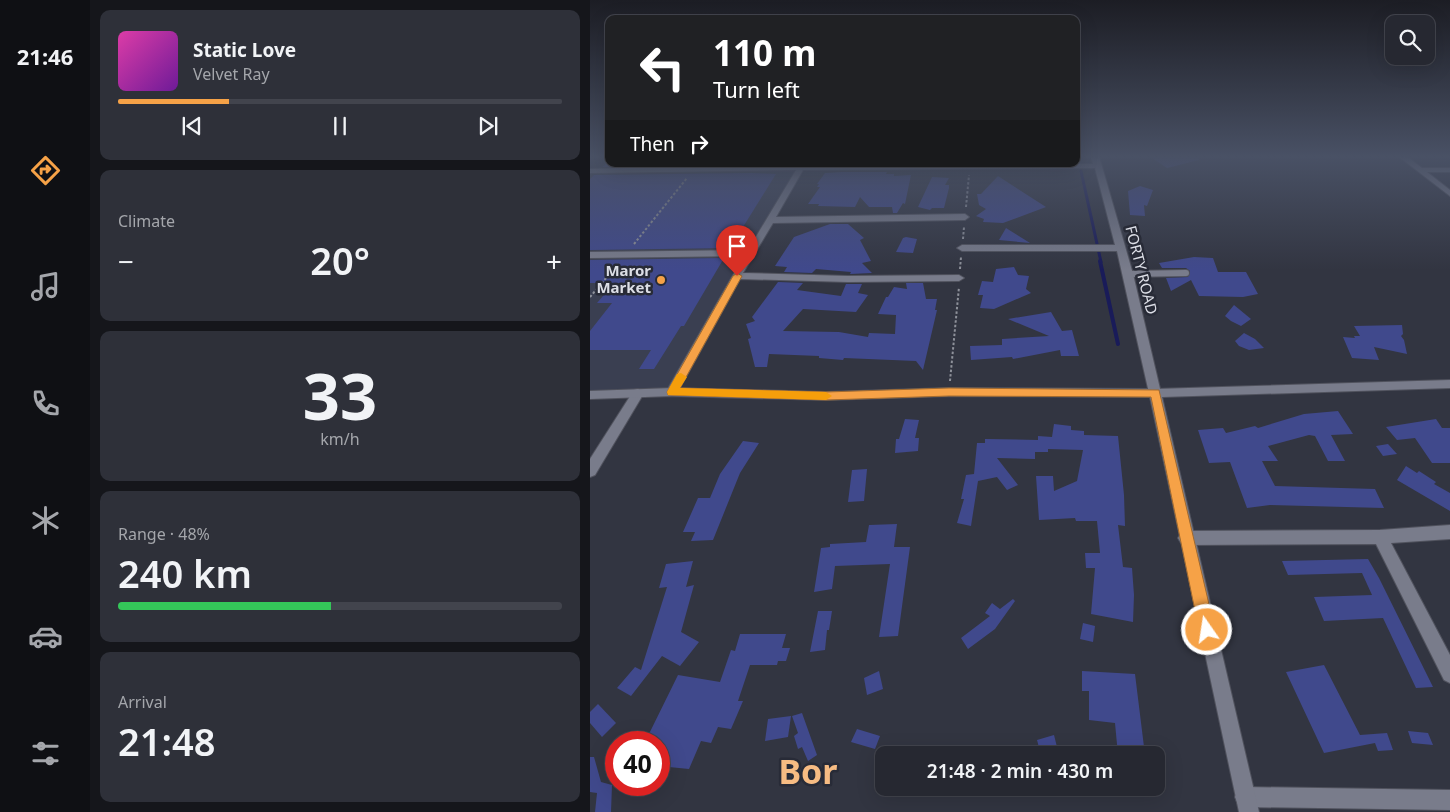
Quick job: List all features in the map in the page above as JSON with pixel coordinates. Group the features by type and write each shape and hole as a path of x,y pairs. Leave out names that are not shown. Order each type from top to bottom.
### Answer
{"street":[{"path":"672,392 785,194"},
{"name":"FORTY ROAD","path":"1106,194 1128,274 1247,804"},
{"path":"770,220 965,217"},
{"path":"962,248 1120,248"},
{"path":"590,255 751,253"},
{"path":"737,276 848,279 959,278"},
{"path":"590,395 672,392 826,396 949,392 1155,393 1450,384"},
{"path":"590,471 638,393"},
{"path":"1186,538 1380,537 1450,532"},
{"path":"1380,537 1450,674"},
{"path":"1247,804 1450,800"}],"lane":[{"path":"1128,274 1186,273"}],"path":[{"path":"590,298 675,194"}],"shaded area":[{"name":"Maror Market","path":"590,194 782,194 666,393 590,395"}],"building":[{"path":"590,194 764,194 730,248 590,250"},
{"path":"815,194 907,194 905,204 903,203 897,213 893,213 892,207 869,207 860,197 855,207 808,204"},
{"path":"924,194 948,194 944,208 932,208 930,210 918,207"},
{"path":"977,194 1026,194 1046,207 1003,223 983,222 984,219 976,216 986,209 979,205"},
{"path":"1128,194 1152,194 1147,206 1144,205 1145,216 1130,215"},
{"path":"830,224 848,224 864,238 860,240 871,261 862,263 872,273 850,274 851,272 816,269 812,273 784,272 787,267 775,266 794,237"},
{"path":"1006,228 1030,243 999,240"},
{"path":"903,238 917,239 913,253 896,252"},
{"path":"1194,257 1213,258 1218,272 1246,272 1258,294 1243,297 1199,296 1191,280 1171,291 1166,278 1188,277 1190,271 1186,268 1162,268 1159,263"},
{"path":"724,258 684,326 681,326 654,369 639,369 651,350 590,350 590,331 612,303 597,303 614,283 590,283 590,260"},
{"path":"1014,267 1018,275 1029,276 1026,289 1031,293 994,309 980,308 983,295 978,295 982,281 993,282 996,269"},
{"path":"778,282 803,283 797,290 841,296 846,284 862,284 858,293 868,295 856,312 803,309 783,331 839,332 868,337 869,333 895,334 896,315 878,314 886,297 888,297 894,287 907,289 906,283 923,283 926,299 937,299 935,310 937,310 923,370 916,361 844,358 843,360 819,358 819,356 769,354 767,367 755,367 748,339 751,338 746,324 755,321 752,317"},
{"path":"1234,305 1251,319 1241,326 1225,316"},
{"path":"1051,312 1062,331 1072,330 1079,356 1061,356 1060,350 1013,359 1012,357 971,360 970,346 1002,345 1002,339 1049,336 1008,319"},
{"path":"1402,325 1403,334 1401,336 1404,340 1407,354 1374,347 1379,360 1352,358 1343,337 1355,338 1354,336 1360,336 1354,326"},
{"path":"1244,333 1255,339 1264,348 1249,350 1239,346 1235,341"},
{"path":"1338,411 1353,434 1331,435 1345,461 1328,461 1315,436 1309,435 1268,446 1278,461 1262,461 1275,486 1375,489 1384,508 1270,505 1247,508 1230,462 1209,463 1198,430 1223,428 1226,433 1255,426 1258,428 1304,414"},
{"path":"905,419 919,420 915,438 919,438 918,451 895,453 896,439 899,439"},
{"path":"1436,419 1442,428 1450,428 1450,463 1432,463 1415,438 1397,440 1386,427"},
{"path":"1054,424 1071,426 1071,430 1084,431 1084,435 1118,436 1125,526 1118,525 1123,567 1132,568 1133,622 1091,614 1095,568 1086,568 1085,553 1100,553 1097,521 1076,521 1075,518 1039,520 1036,476 1053,476 1054,491 1077,481 1083,450 1048,449 1048,452 1035,452 1035,459 997,458 1018,485 1007,490 997,477 978,481 971,526 957,523 964,499 961,499 966,475 974,474 977,443 985,443 985,439 1038,440 1038,436 1052,437"},
{"path":"743,441 759,443 740,473 713,540 691,541 695,532 683,532 698,498 710,498 720,474"},
{"path":"1388,444 1397,454 1383,456 1376,446"},
{"path":"1406,466 1417,473 1419,471 1436,482 1434,484 1450,493 1450,511 1397,480"},
{"path":"867,469 864,501 848,502 852,470"},
{"path":"897,524 894,547 910,547 898,636 879,637 890,564 835,566 832,589 814,592 821,548 830,547 830,544 866,542 869,525"},
{"path":"1368,559 1433,687 1416,688 1383,618 1324,621 1314,597 1372,595 1362,573 1288,575 1282,561"},
{"path":"693,561 686,587 694,585 681,632 699,642 680,666 662,656 631,696 617,688 635,667 641,670 667,587 659,588 666,564"},
{"path":"1013,599 1015,601 995,629 968,649 961,638 990,616 985,613 992,603 1000,609"},
{"path":"818,611 832,611 829,630 827,630 825,650 810,652"},
{"path":"1083,623 1095,626 1093,642 1080,639"},
{"path":"740,634 786,634 782,648 790,648 786,661 778,661 777,665 750,665 738,701 743,701 731,729 718,727 711,743 701,741 689,769 670,767 670,731 650,731 678,675 720,682 731,650 735,651"},
{"path":"1324,665 1360,735 1387,733 1393,750 1378,751 1375,743 1324,753 1286,672"},
{"path":"879,671 883,689 867,695 864,678"},
{"path":"1082,671 1135,674 1144,746 1117,746 1115,723 1089,720 1089,691 1082,691"},
{"path":"598,704 616,723 608,731 605,731 602,737 590,723 590,712"},
{"path":"802,713 817,755 808,761 802,747 798,749 794,736 798,733 792,716"},
{"path":"791,716 788,737 765,741 768,719"},
{"path":"857,729 880,736 875,749 851,742"},
{"path":"1408,731 1428,733 1433,745 1412,743"},
{"path":"1054,735 1057,746 1039,746 1037,740"},
{"path":"590,757 594,757 601,782 605,783 605,796 612,796 611,812 595,812 597,793 590,792"}],"waterway":[{"path":"1086,194 1101,262"},
{"path":"1100,261 1118,344"}],"slow traffic":[{"path":"681,377 672,392 826,396"}],"place":[{"name":"Maror Market","path":"661,280"}],"district":[{"name":"Bor","path":"808,772"}],"route":[{"path":"737,276 672,392 826,396 949,392 1155,393 1207,630"}]}
